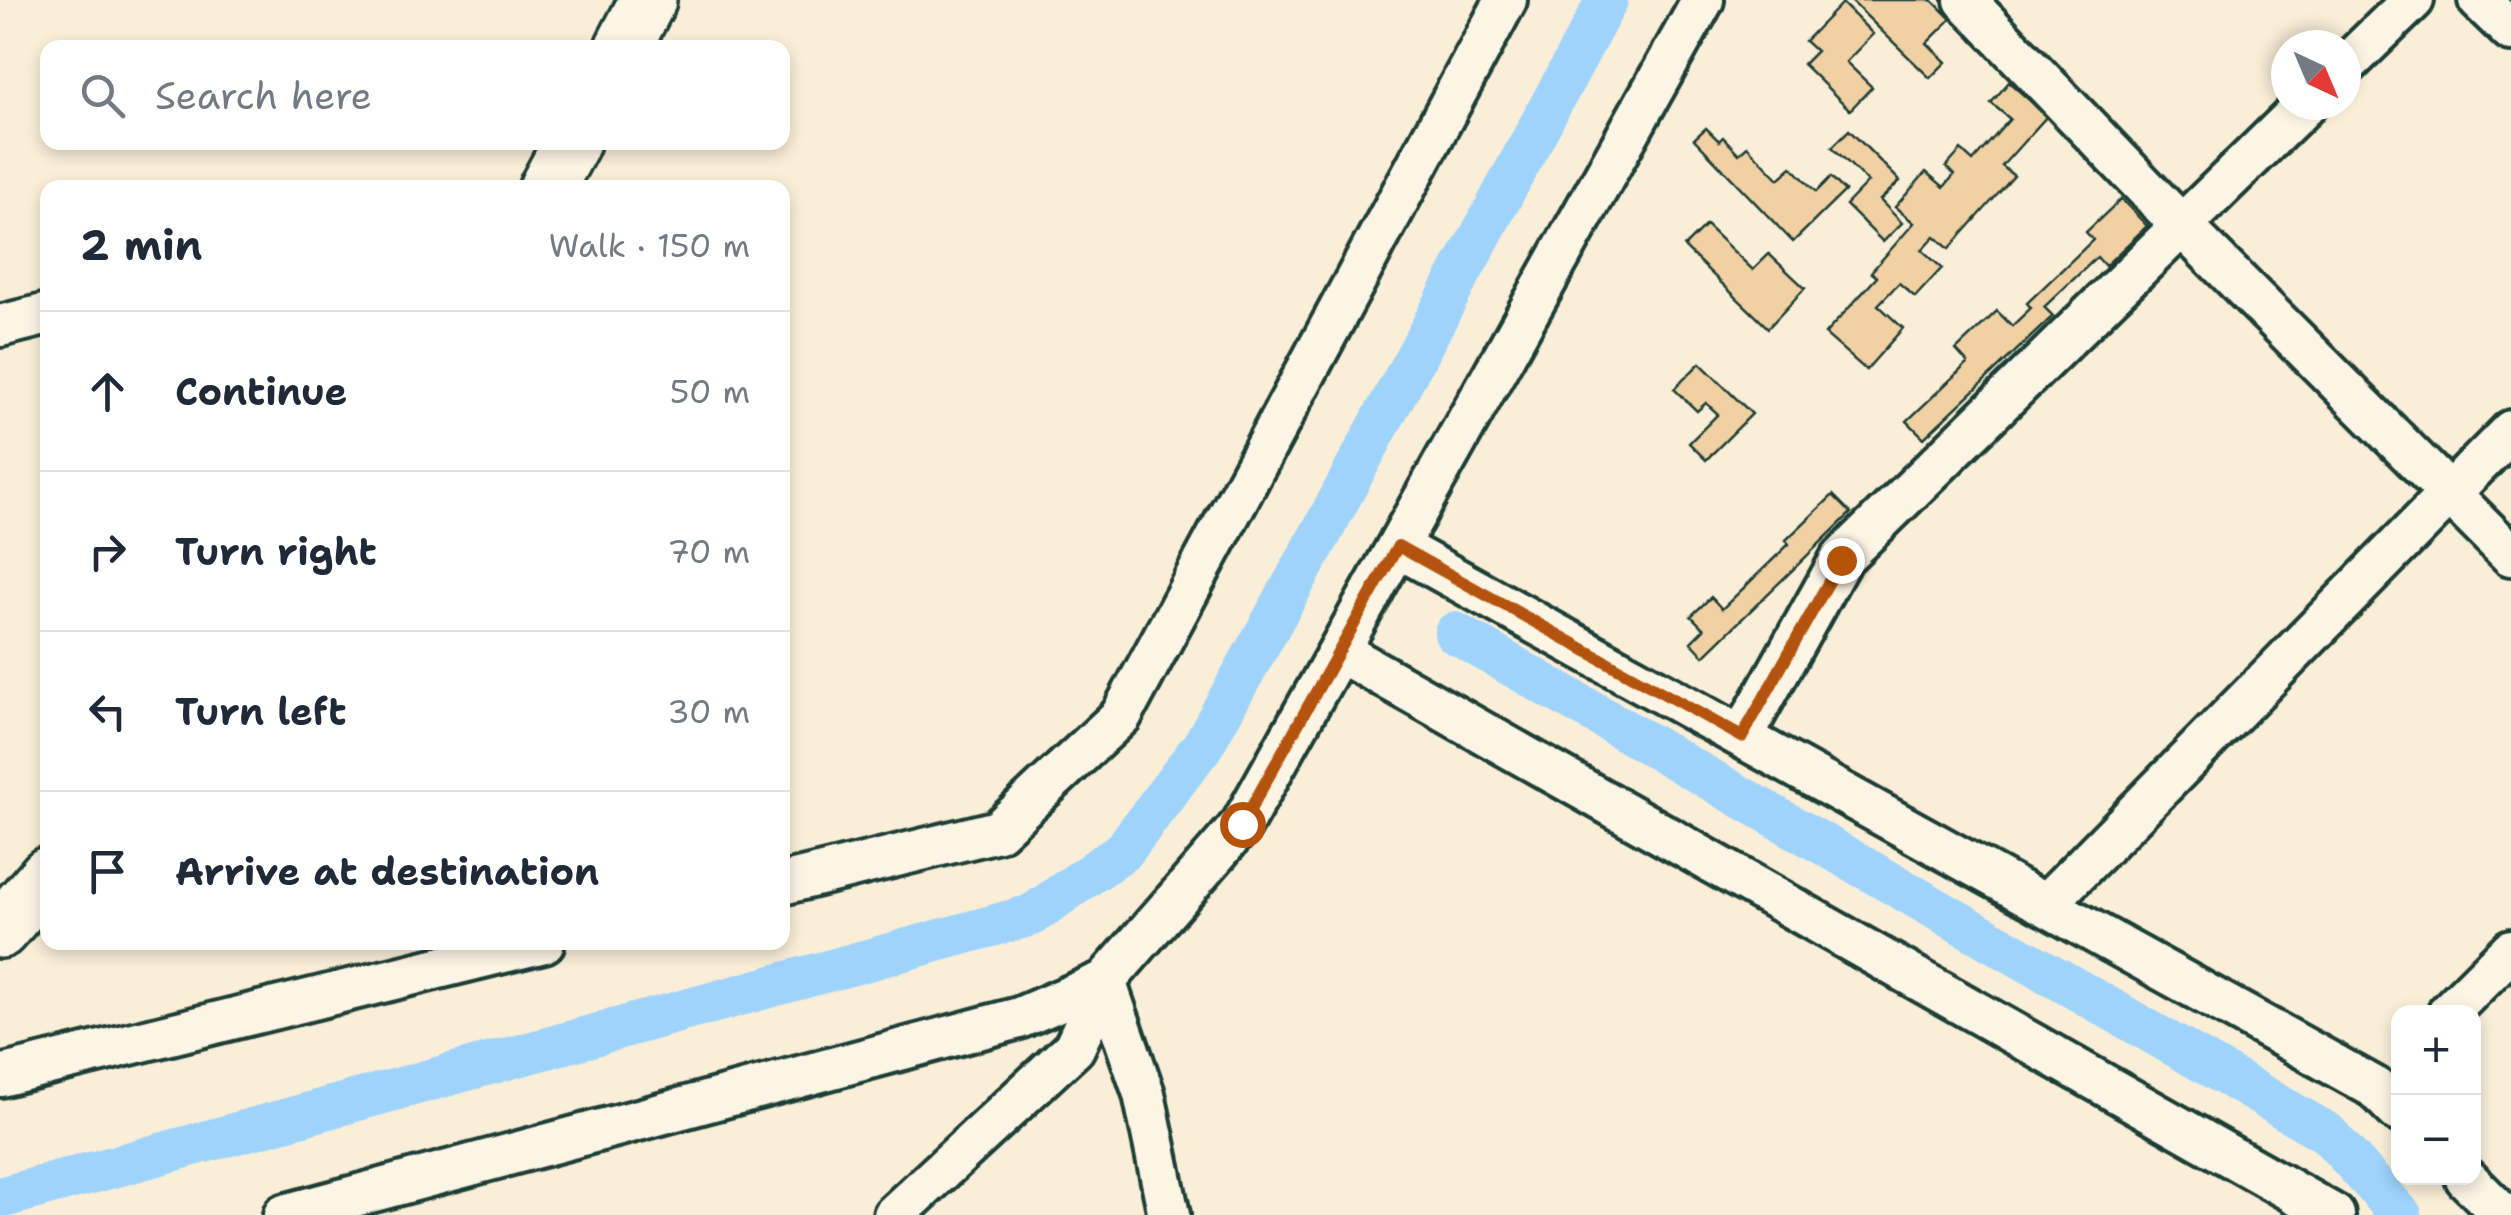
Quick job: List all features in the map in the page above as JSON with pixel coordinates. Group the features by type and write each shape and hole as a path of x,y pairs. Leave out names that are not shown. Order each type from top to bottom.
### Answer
{"street":[{"path":"626,40 648,0"},
{"path":"790,882 998,831 1121,716 1506,0"},
{"path":"894,1215 1074,1048 1105,980 1242,824 1703,0"},
{"path":"1965,0 2182,226 2511,555"},
{"path":"2361,50 2413,0"},
{"path":"2480,0 2511,31"},
{"path":"1742,737 1841,560 2290,120"},
{"path":"0,326 40,316"},
{"path":"2045,904 2511,431"},
{"path":"1398,546 2045,904 2390,1087"},
{"path":"1339,651 2334,1215"},
{"path":"0,930 40,884"},
{"path":"0,1076 512,950"},
{"path":"2455,1005 2511,950"},
{"path":"284,1215 1019,1018 1105,980"},
{"path":"1105,980 1144,1094 1170,1215"},
{"path":"2473,1185 2499,1215"}],"building":[{"path":"1850,0 1932,0 1951,19 1927,43 1946,62 1930,78"},
{"path":"1842,3 1873,34 1846,62 1872,87 1850,110 1803,64 1816,51 1805,41"},
{"path":"2009,82 2047,116 2002,166 2014,176 1949,249 1935,236 1922,250 1942,268 1915,297 1899,283 1878,305 1903,328 1866,370 1825,334 1877,277 1871,272 1914,223 1895,207 1926,172 1944,187 1954,175 1946,167 1961,150 1973,161 2010,119 1991,103"},
{"path":"1706,128 1719,141 1723,137 1739,154 1747,146 1779,179 1792,167 1816,192 1831,177 1845,191 1793,242 1694,139"},
{"path":"1849,130 1900,181 1880,200 1902,223 1883,242 1846,205 1868,182 1832,147"},
{"path":"2121,199 2147,226 2105,266 2097,257 2044,307 2053,316 1924,438 1907,421 1968,363 1956,350 1997,311 2012,326 2031,308 2027,303 2093,240 2086,232"},
{"path":"1706,225 1753,270 1769,254 1805,288 1768,328 1684,247"},
{"path":"1700,363 1752,414 1706,460 1689,443 1718,414 1706,403 1697,411 1674,389"},
{"path":"1833,495 1851,513 1704,656 1691,642 1704,629 1691,616 1711,597 1722,609"}],"waterway":[{"path":"0,1198 1032,915 1124,850 1203,745 1607,0"},
{"path":"1455,633 2327,1133 2401,1215"}],"route":[{"path":"1242,824 1398,546 1742,737 1841,560"}]}
